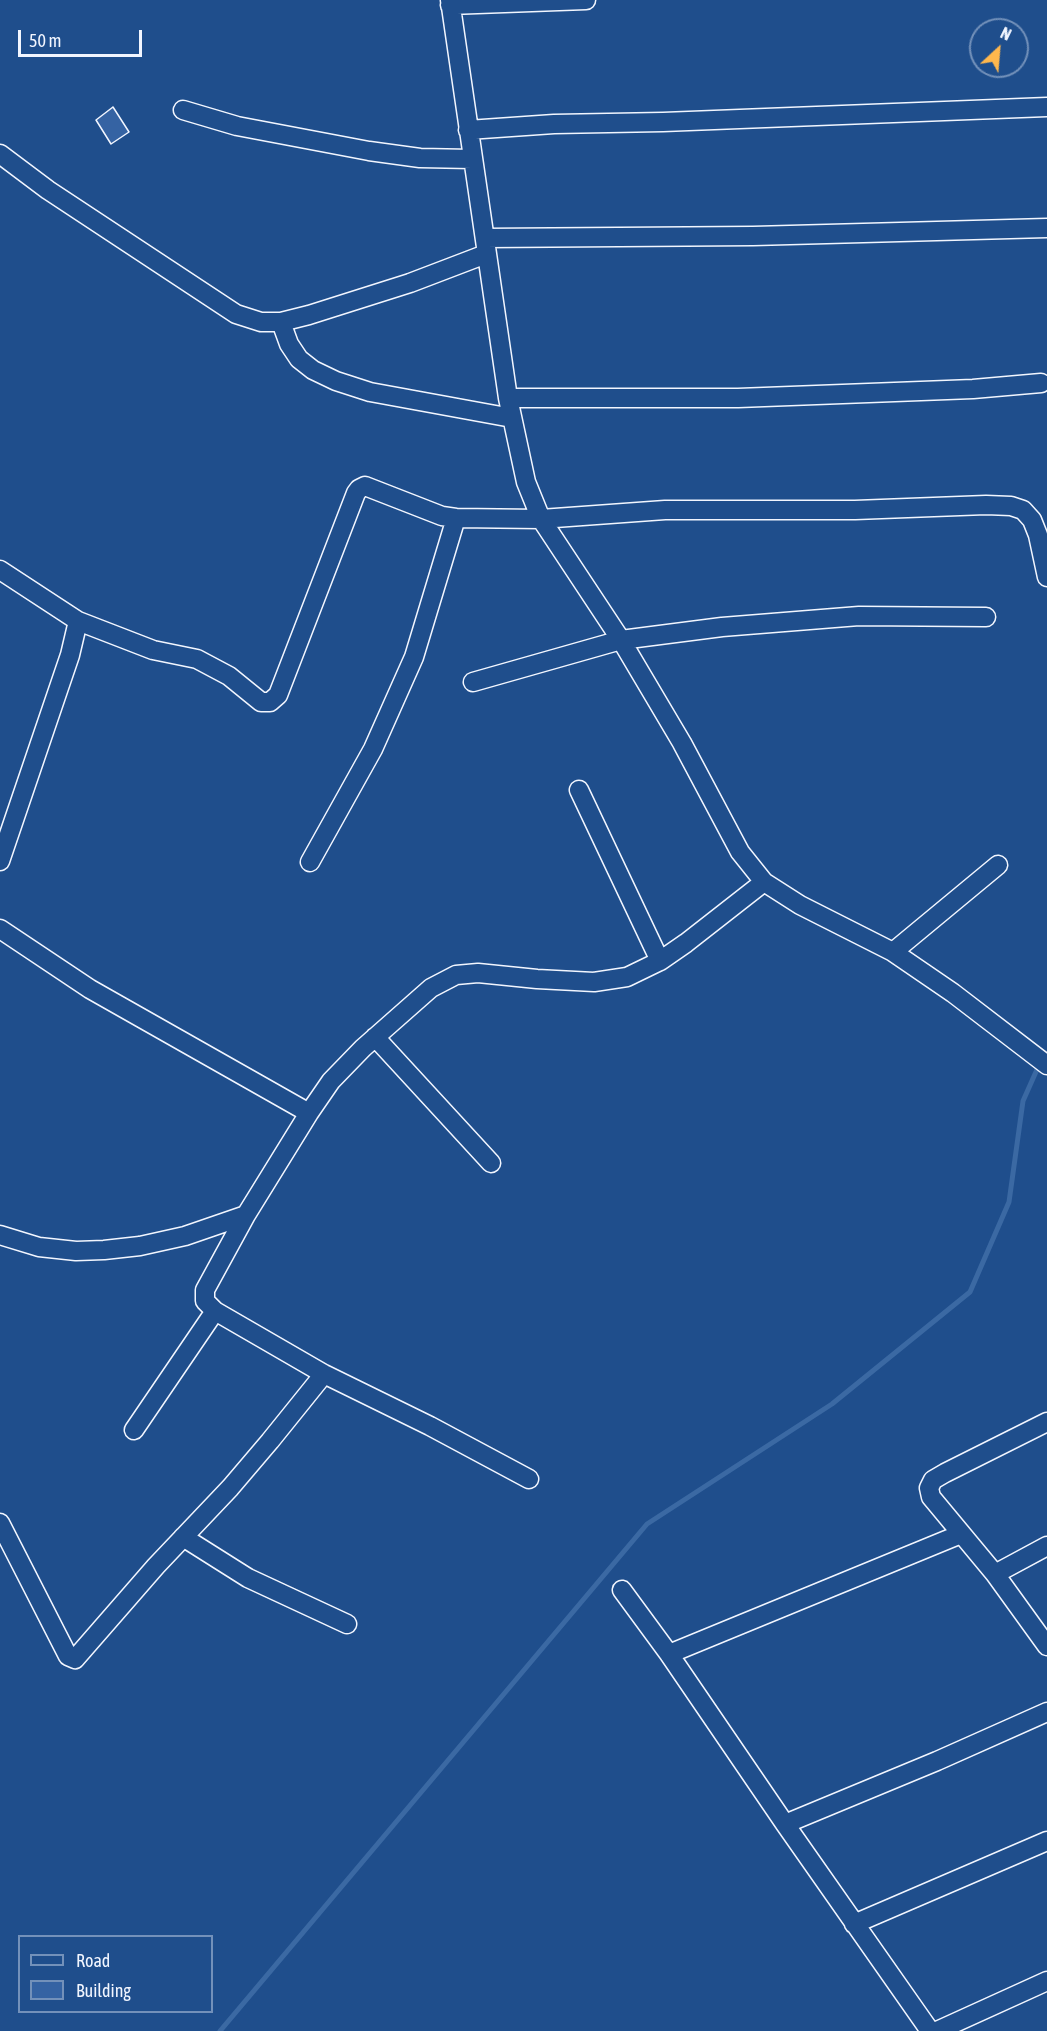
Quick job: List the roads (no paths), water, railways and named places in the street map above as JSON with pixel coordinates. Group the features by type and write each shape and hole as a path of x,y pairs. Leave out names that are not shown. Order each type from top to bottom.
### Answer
{"street":[{"path":"586,0 450,3 508,398 526,482 541,519 621,640 682,743 740,852 764,882 800,905 893,952 953,993 1047,1065"},
{"path":"468,130 554,124 1047,107"},
{"path":"183,110 237,126 369,151 420,158 472,159"},
{"path":"0,154 57,196 236,314 261,322 281,322 410,283 486,246 1047,228"},
{"path":"281,322 289,344 299,359 313,370 336,381 370,392 512,418"},
{"path":"508,398 738,398 1041,384"},
{"path":"0,570 78,621 153,650 198,659 230,676 261,702 270,702 278,695 358,489 365,486 442,516 456,518 541,519 665,510 855,510 1011,506 1023,510 1032,520 1038,535 1047,577"},
{"path":"310,862 373,749 410,667 456,518"},
{"path":"473,682 621,640 722,627 848,617 986,617"},
{"path":"1,853 70,654 78,621"},
{"path":"579,789 660,961"},
{"path":"893,952 998,865"},
{"path":"529,1479 430,1426 324,1374 214,1311 205,1301 205,1290 246,1215 309,1113 332,1081 375,1037 431,988 456,975 478,973 594,982 627,977 660,961 764,882"},
{"path":"0,929 90,989 309,1113"},
{"path":"375,1037 491,1163"},
{"path":"0,1235 39,1247 76,1251 104,1250 140,1246 185,1236 246,1215"},
{"path":"134,1430 214,1311"},
{"path":"0,1523 68,1656 75,1659 257,1457 324,1374"},
{"path":"1047,1422 933,1480 929,1488 931,1497 995,1574 1047,1646"},
{"path":"669,1654 961,1534"},
{"path":"183,1537 248,1578 347,1624"},
{"path":"995,1574 1047,1545"},
{"path":"622,1590 669,1654 930,2031"},
{"path":"785,1824 937,1761 1047,1712"},
{"path":"854,1924 1047,1841"},
{"path":"937,2031 1047,1981"}],"waterway":[{"path":"220,2031 647,1524 832,1404 970,1292 1009,1202 1023,1101 1039,1065"}]}
